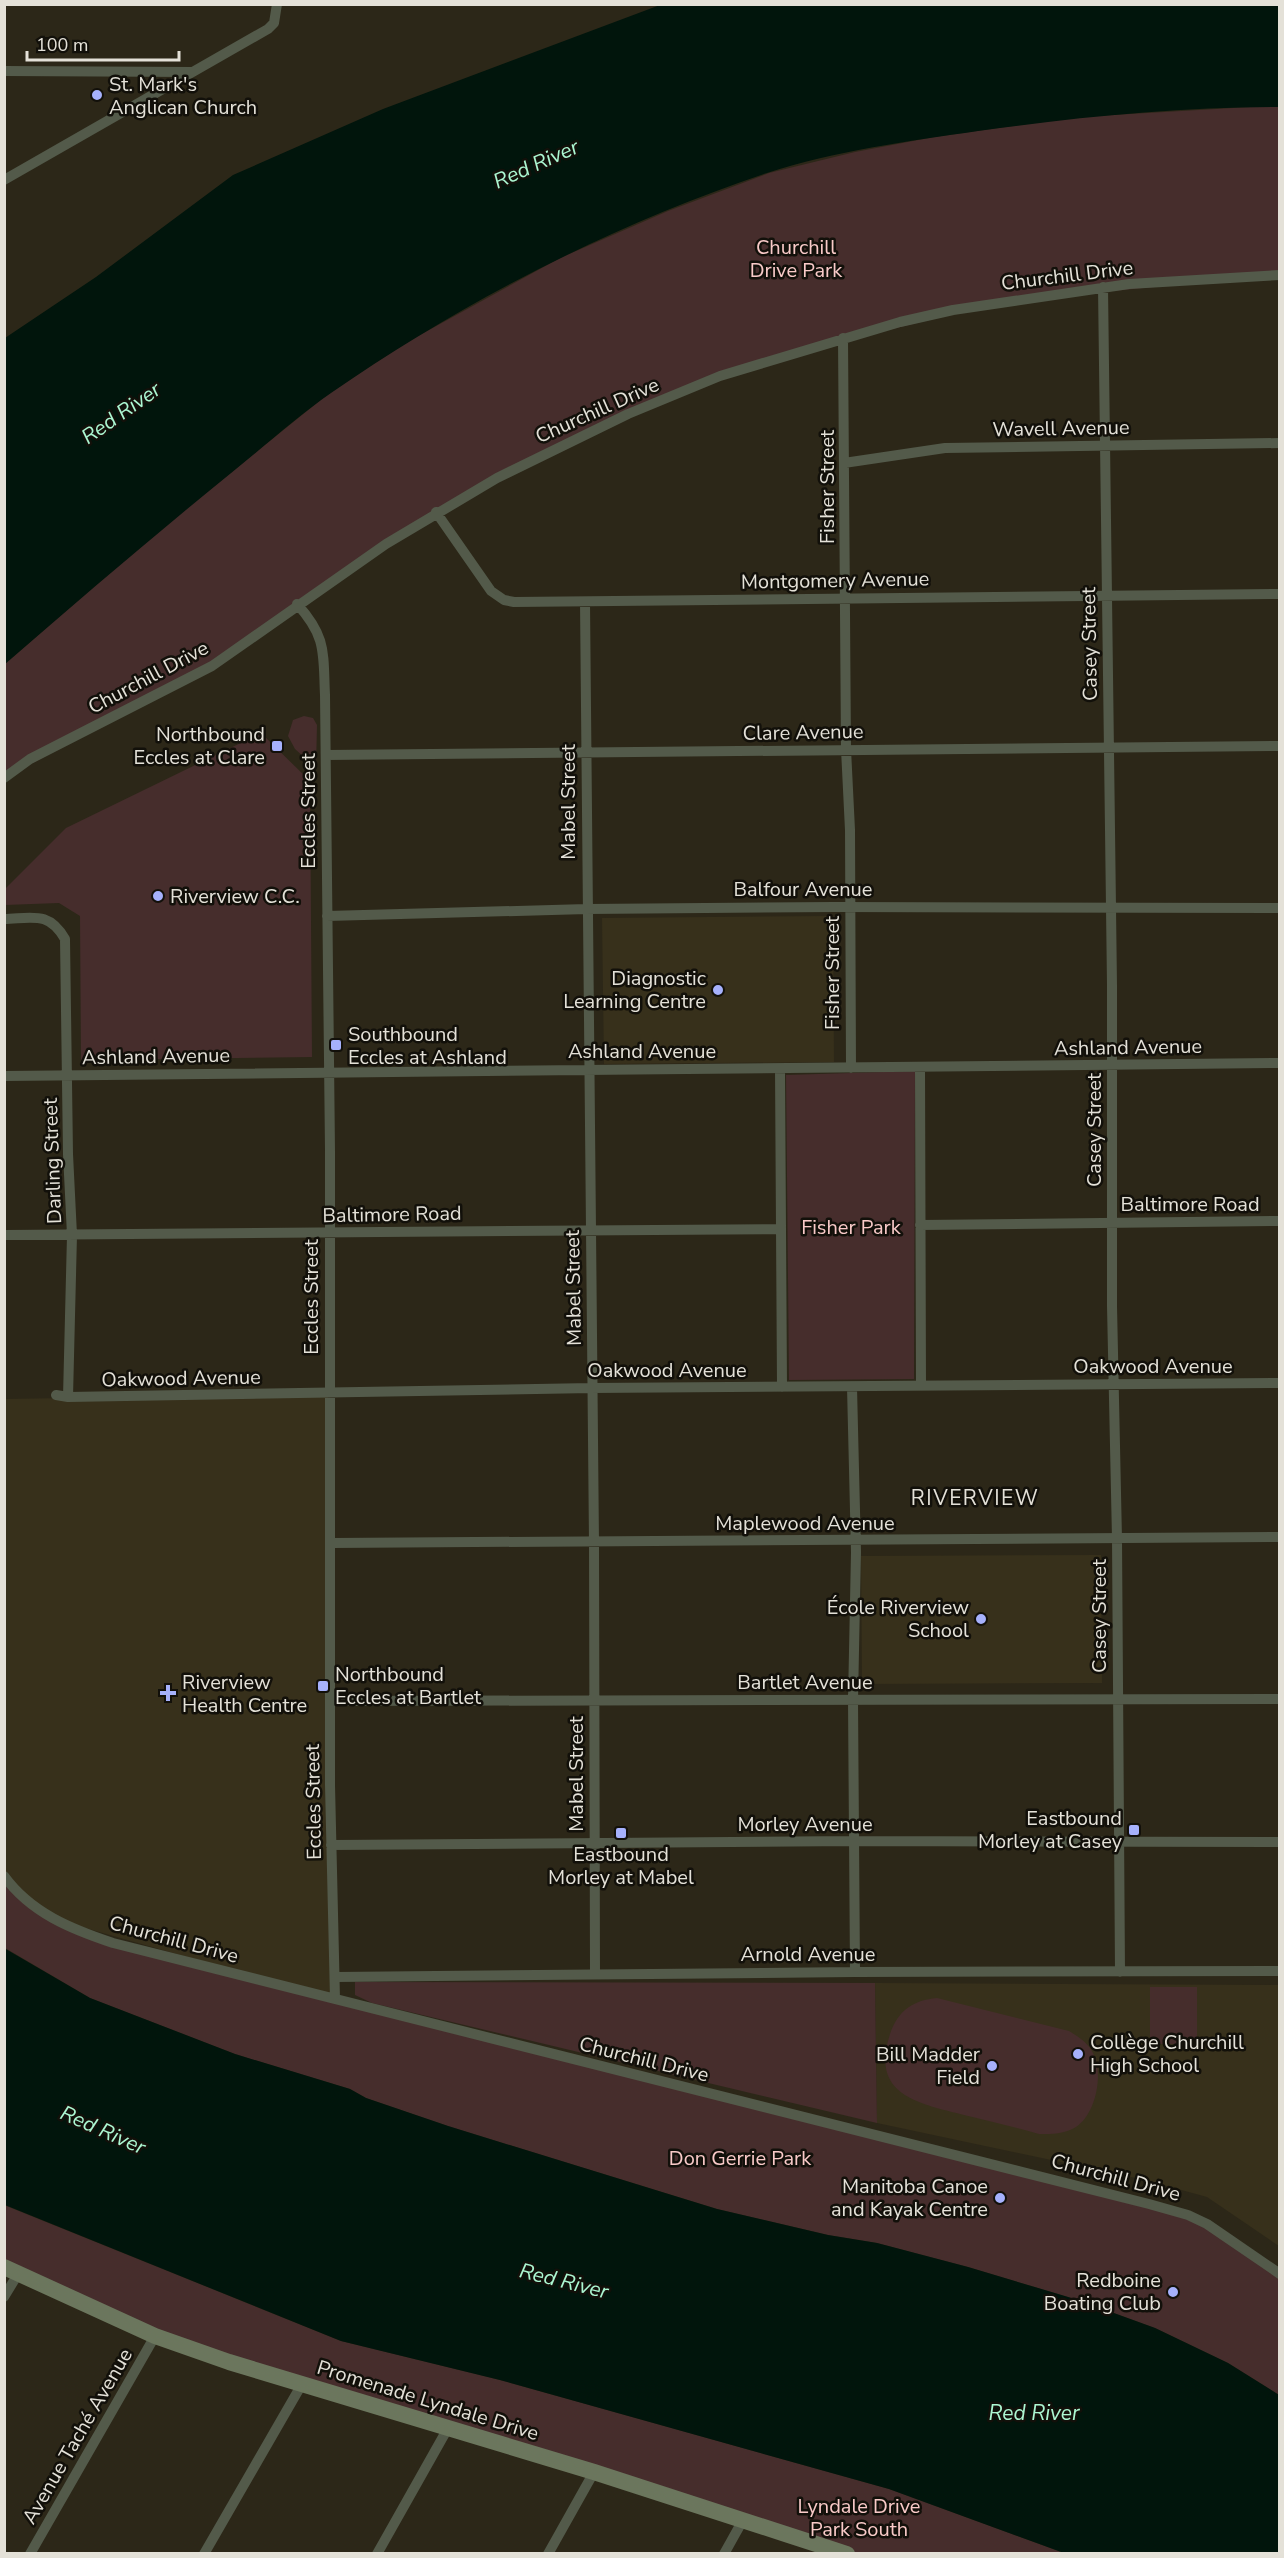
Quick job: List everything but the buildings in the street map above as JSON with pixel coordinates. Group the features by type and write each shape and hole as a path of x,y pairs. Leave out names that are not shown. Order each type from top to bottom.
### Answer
{"street":[{"path":"4,180 268,29 274,23 277,4"},
{"path":"4,71 192,72"},
{"name":"Churchill Drive","path":"4,778 30,759 212,666 297,604 436,512 538,456 628,414 720,376 843,338 953,310 1103,287 1280,275"},
{"name":"Casey Street","path":"1103,287 1120,1972"},
{"name":"Fisher Street","path":"843,338 851,1068"},
{"name":"Wavell Avenue","path":"844,463 945,448 1280,443"},
{"name":"Montgomery Avenue","path":"436,512 496,596 514,602 1280,594"},
{"name":"Mabel Street","path":"585,602 594,1543 595,1974"},
{"name":"Eccles Street","path":"297,604 312,620 323,642 330,1233 328,1394 332,1543 331,1845 335,1999"},
{"name":"Clare Avenue","path":"326,755 1280,746"},
{"name":"Balfour Avenue","path":"327,916 587,909 1280,908"},
{"name":"Darling Street","path":"4,919 40,917 57,925 65,939 68,1154 72,1234 68,1397"},
{"name":"Ashland Avenue","path":"4,1076 1280,1063"},
{"path":"920,1067 921,1385"},
{"path":"780,1069 782,1387"},
{"name":"Baltimore Road","path":"920,1225 1280,1221"},
{"name":"Baltimore Road","path":"4,1235 781,1228"},
{"name":"Oakwood Avenue","path":"56,1395 68,1397 592,1388 1280,1383"},
{"path":"852,1386 856,1540 853,1700 855,1972"},
{"name":"Maplewood Avenue","path":"332,1543 1280,1537"},
{"name":"Bartlet Avenue","path":"331,1701 1280,1699"},
{"name":"Morley Avenue","path":"331,1845 854,1841 1280,1842"},
{"name":"Churchill Drive","path":"4,1876 34,1907 67,1927 112,1943 1188,2215 1230,2238 1280,2274"},
{"name":"Arnold Avenue","path":"336,1977 1280,1971"},
{"path":"4,2297 11,2271"},
{"name":"Promenade Lyndale Drive","path":"11,2271 155,2336 229,2362 594,2472 847,2553"},
{"name":"Avenue Taché Avenue","path":"30,2553 155,2336"},
{"path":"204,2553 302,2384"},
{"path":"377,2553 448,2428"},
{"path":"548,2553 594,2472"},
{"path":"724,2553 743,2520"}],"shaded area":[{"name":"Diagnostic Learning Centre","path":"833,916 834,1062 604,1064 602,918"},
{"name":"Riverview Health Centre","path":"328,1394 335,1999 50,1918 5,1876 4,1399"},
{"name":"École Riverview School","path":"1101,1555 1102,1683 862,1684 861,1556"},
{"name":"Collège Churchill High School","path":"875,1983 1279,1985 1279,2246 1207,2197 1145,2180 877,2123"}],"green space":[{"name":"Churchill Drive Park","path":"1279,107 1279,275 1007,301 786,355 628,414 436,512 212,666 5,778 5,664 147,540 328,394 409,341 560,258 668,211 769,173 855,152 934,137 1078,117"},
{"path":"304,716 313,718 317,725 316,768 295,749 288,736 293,720"},
{"name":"Riverview C.C.","path":"261,733 310,781 312,1057 81,1060 80,916 59,903 5,905 5,889 66,828"},
{"name":"Fisher Park","path":"915,1071 914,1379 789,1380 786,1075"},
{"name":"Don Gerrie Park","path":"4,1876 67,1927 1188,2215 1279,2274 1279,2395 1228,2363 1155,2328 1078,2300 877,2243 828,2235 717,2209 448,2126 366,2098 350,2089 235,2054 90,1998 5,1948"},
{"path":"355,1982 875,1983 877,2123 372,2003 355,1995"},
{"path":"1150,1987 1197,1987 1197,2044 1150,2044"},
{"name":"Bill Madder Field","path":"937,1998 1069,2031 1083,2040 1089,2046 1096,2061 1098,2082 1093,2103 1083,2121 1067,2131 1039,2134 930,2106 902,2093 892,2083 887,2071 886,2055 890,2034 897,2019 908,2008 921,2001"},
{"name":"Lyndale Drive Park South","path":"4,2205 341,2341 500,2380 889,2489 1064,2553 853,2553 155,2336 5,2267"}],"water":[{"name":"Red River","path":"660,5 1279,5 1279,107 1166,111 1091,117 978,131 872,148 767,173 653,216 487,296 381,359 331,393 177,517 5,664 5,338 96,277 233,175 383,109"},
{"name":"Red River","path":"4,1948 90,1998 235,2054 350,2089 366,2098 448,2126 717,2209 828,2235 877,2243 968,2267 1078,2300 1155,2328 1228,2363 1279,2395 1279,2553 1064,2553 889,2489 500,2380 341,2341 5,2205"}],"place":[{"name":"St. Mark's Anglican Church","path":"97,95"},
{"name":"Northbound Eccles at Clare","path":"277,746"},
{"name":"Riverview C.C.","path":"158,896"},
{"name":"Diagnostic Learning Centre","path":"718,990"},
{"name":"Southbound Eccles at Ashland","path":"336,1045"},
{"name":"École Riverview School","path":"981,1619"},
{"name":"Northbound Eccles at Bartlet","path":"323,1686"},
{"name":"Riverview Health Centre","path":"168,1693"},
{"name":"Eastbound Morley at Casey","path":"1134,1830"},
{"name":"Eastbound Morley at Mabel","path":"621,1833"},
{"name":"Collège Churchill High School","path":"1078,2054"},
{"name":"Bill Madder Field","path":"992,2066"},
{"name":"Manitoba Canoe and Kayak Centre","path":"1000,2198"},
{"name":"Redboine Boating Club","path":"1173,2292"}],"district":[{"name":"RIVERVIEW","path":"975,1498"}]}
